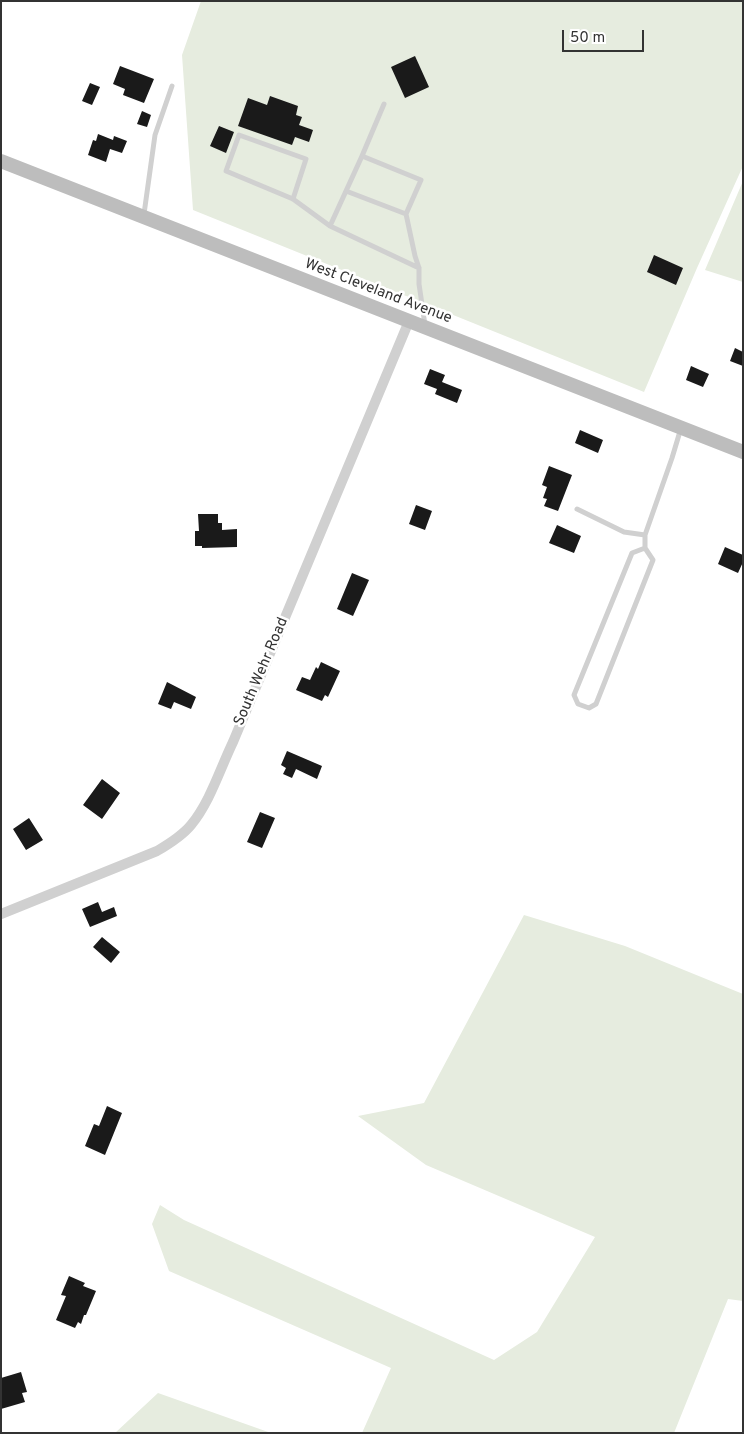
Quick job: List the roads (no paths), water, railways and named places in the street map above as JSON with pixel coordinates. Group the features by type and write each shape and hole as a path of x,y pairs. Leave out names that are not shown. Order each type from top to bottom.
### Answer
{"main road":[{"name":"West Cleveland Avenue","path":"1,161 743,452"}],"street":[{"name":"South Wehr Road","path":"1,914 157,851 176,840 197,817 210,794 409,321"}],"lane":[{"path":"143,217 155,134 172,86"},
{"path":"330,226 384,104"},
{"path":"294,199 306,159 239,135 226,171 294,199 330,226 419,268"},
{"path":"362,156 421,180 406,214 419,268 419,284 426,328"},
{"path":"346,191 406,214"},
{"path":"645,548 632,553 574,695 578,704 589,708 596,704 653,560 645,548 645,535 681,428"},
{"path":"577,509 624,532 645,535"}]}
